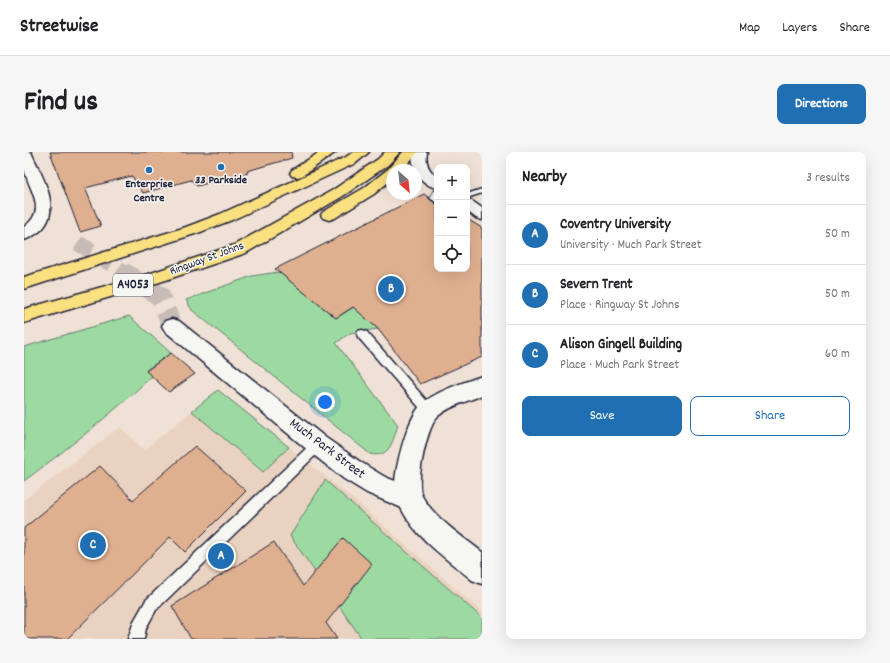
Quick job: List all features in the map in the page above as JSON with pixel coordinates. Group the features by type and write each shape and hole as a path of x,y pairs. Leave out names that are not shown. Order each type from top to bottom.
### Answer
{"highway":[{"path":"267,198 304,168 329,152"},
{"name":"A4053","path":"24,284 135,247 164,240 192,230 351,160 362,152"},
{"name":"Ringway St Johns","path":"24,316 154,278 240,249 338,193 383,162 393,152"},
{"path":"400,164 412,152"},
{"path":"240,249 294,230 331,214 369,191 386,177"},
{"path":"24,269 135,247"}],"street":[{"path":"24,152 43,201 43,216 36,226 24,236"},
{"path":"420,152 418,161 432,184"},
{"path":"470,206 482,215"},
{"name":"Much Park Street","path":"172,326 318,445 353,471 376,485 409,499"},
{"path":"482,385 438,405 422,418 408,478 409,499 417,511 433,528 482,570"}],"lane":[{"path":"432,184 434,198 436,200"},
{"path":"470,195 482,191"},
{"path":"362,334 429,411"},
{"path":"136,639 139,626 150,605 318,445"}],"shaded area":[{"path":"218,390 352,498 482,612 482,639 24,639 24,500 120,427 144,450"}],"green space":[{"path":"279,272 336,318 354,307 378,329 350,333 336,343 398,425 390,447 382,454 370,454 192,310 186,300 252,276"},
{"path":"129,316 171,353 146,370 152,376 121,404 24,481 24,347"},
{"path":"218,390 289,447 263,472 192,411"},
{"path":"325,480 482,618 482,639 362,639 290,536"}],"building":[{"path":"50,152 291,152 292,158 247,171 248,173 197,186 191,180 143,193 132,176 85,188 101,226 80,232"},
{"path":"424,194 434,202 434,272 470,272 470,221 482,228 482,357 420,384 378,329 353,307 336,318 275,269 412,200 422,200 422,195"},
{"path":"171,353 195,374 169,392 146,371"},
{"path":"195,446 246,491 185,552 170,537 67,639 24,639 24,528 100,466 133,500"},
{"path":"343,538 372,564 326,623 337,639 191,639 172,606 274,542 303,586"}],"tunnel":[{"path":"78,243 125,273"},
{"path":"123,272 160,296 172,326"}],"place":[{"name":"33 Parkside","path":"221,167"},
{"name":"Enterprise Centre","path":"149,170"},
{"name":"Severn Trent","path":"391,289"},
{"name":"Alison Gingell Building","path":"93,545"},
{"name":"Coventry University","path":"221,556"}]}
